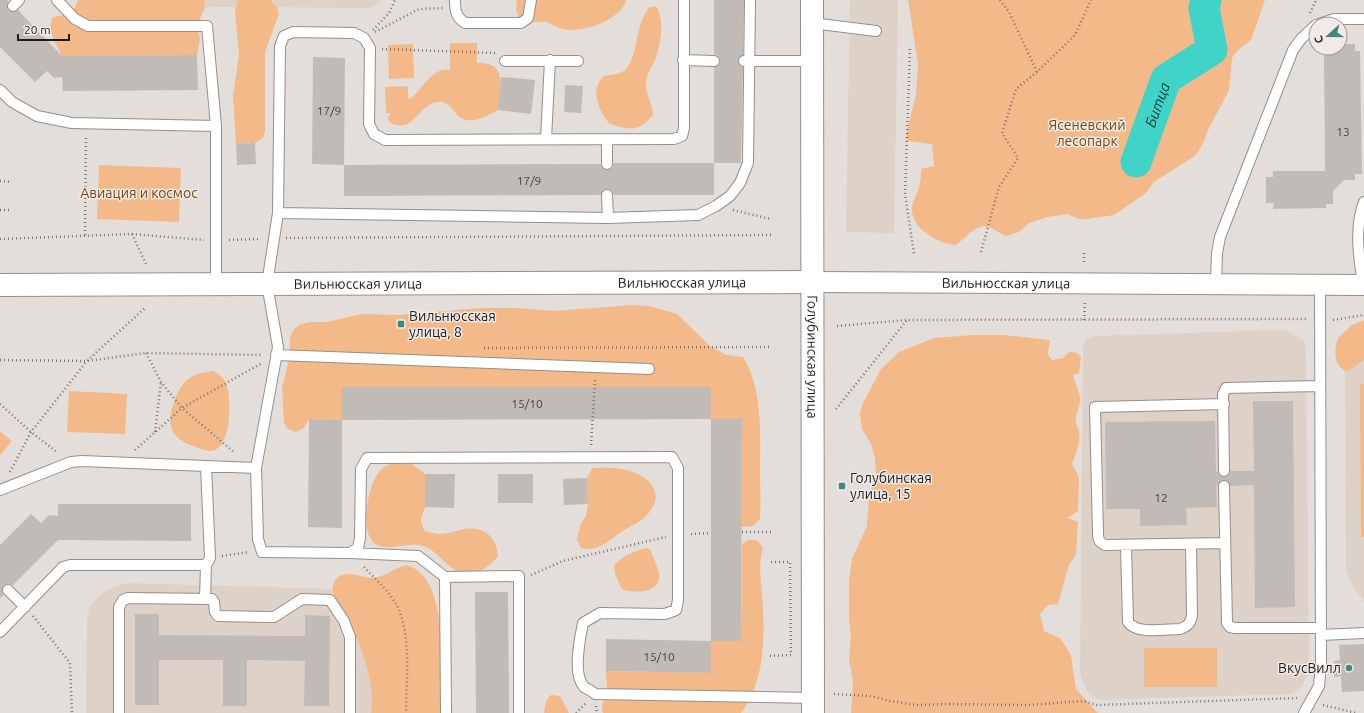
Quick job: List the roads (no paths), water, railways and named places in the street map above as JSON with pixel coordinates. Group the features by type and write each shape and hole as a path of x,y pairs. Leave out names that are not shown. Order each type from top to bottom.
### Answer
{"street":[{"name":"Голубинская улица","path":"812,0 812,282 820,702"},
{"name":"Вильнюсская улица","path":"0,284 812,282 1363,285"}],"lane":[{"path":"57,0 75,20 88,26 207,26 216,126 216,284"},
{"path":"455,4 458,18 465,23 521,23 528,18 530,0"},
{"path":"519,713 518,576 445,577 418,556 350,553 262,552 258,539 253,467 278,347 267,284 278,213 280,46 284,36 293,32 354,32 364,38 370,48 368,124 374,134 385,140 674,139 682,136 684,128 684,0"},
{"path":"278,213 608,218 698,215 716,206 730,196 740,183 748,163 747,61 750,0"},
{"path":"1348,19 1364,19"},
{"path":"812,23 876,31"},
{"path":"1216,284 1217,253 1220,237 1293,50 1308,32"},
{"path":"546,139 550,60"},
{"path":"683,60 714,61"},
{"path":"505,61 578,61"},
{"path":"747,61 812,61"},
{"path":"0,90 12,102 36,116 72,123 216,126"},
{"path":"607,139 607,164"},
{"path":"607,195 608,218"},
{"path":"1363,285 1358,233 1359,220 1364,202"},
{"path":"1304,713 1312,702 1319,686 1321,632 1319,386 1320,284"},
{"path":"276,355 595,369 649,369"},
{"path":"1224,471 1223,394 1229,387 1319,386"},
{"path":"1224,404 1095,406 1098,540 1105,545 1225,543"},
{"path":"350,553 358,548 360,538 360,469 366,458 672,457 678,468 678,600 676,610 665,614 600,613 584,623 579,641 578,675 584,686 595,694 820,702"},
{"path":"0,490 70,462 121,462 253,467"},
{"path":"205,599 208,561 206,466"},
{"path":"1224,486 1226,617 1230,627 1364,633"},
{"path":"1126,545 1128,622 1131,626 1138,630 1180,629 1187,627 1191,623 1191,544"},
{"path":"0,632 63,567 70,565 208,561"},
{"path":"445,577 446,713"},
{"path":"8,590 25,606"},
{"path":"119,713 119,607 121,603 128,598 212,599 214,602 215,612 218,616 267,617 274,617 302,600 330,600 344,621 350,637 350,713"}],"waterway":[{"name":"Битца","path":"1136,162 1166,79 1212,50 1204,8 1206,0"}],"place":[{"name":"Вильнюсская улица, 8","path":"401,324"},
{"name":"Голубинская улица, 15","path":"842,486"},
{"name":"ВкусВилл","path":"1349,668"}],"park label":[{"name":"Ясеневский лесопарк","path":"1087,134"},
{"name":"Авиация и космос","path":"139,193"}]}
